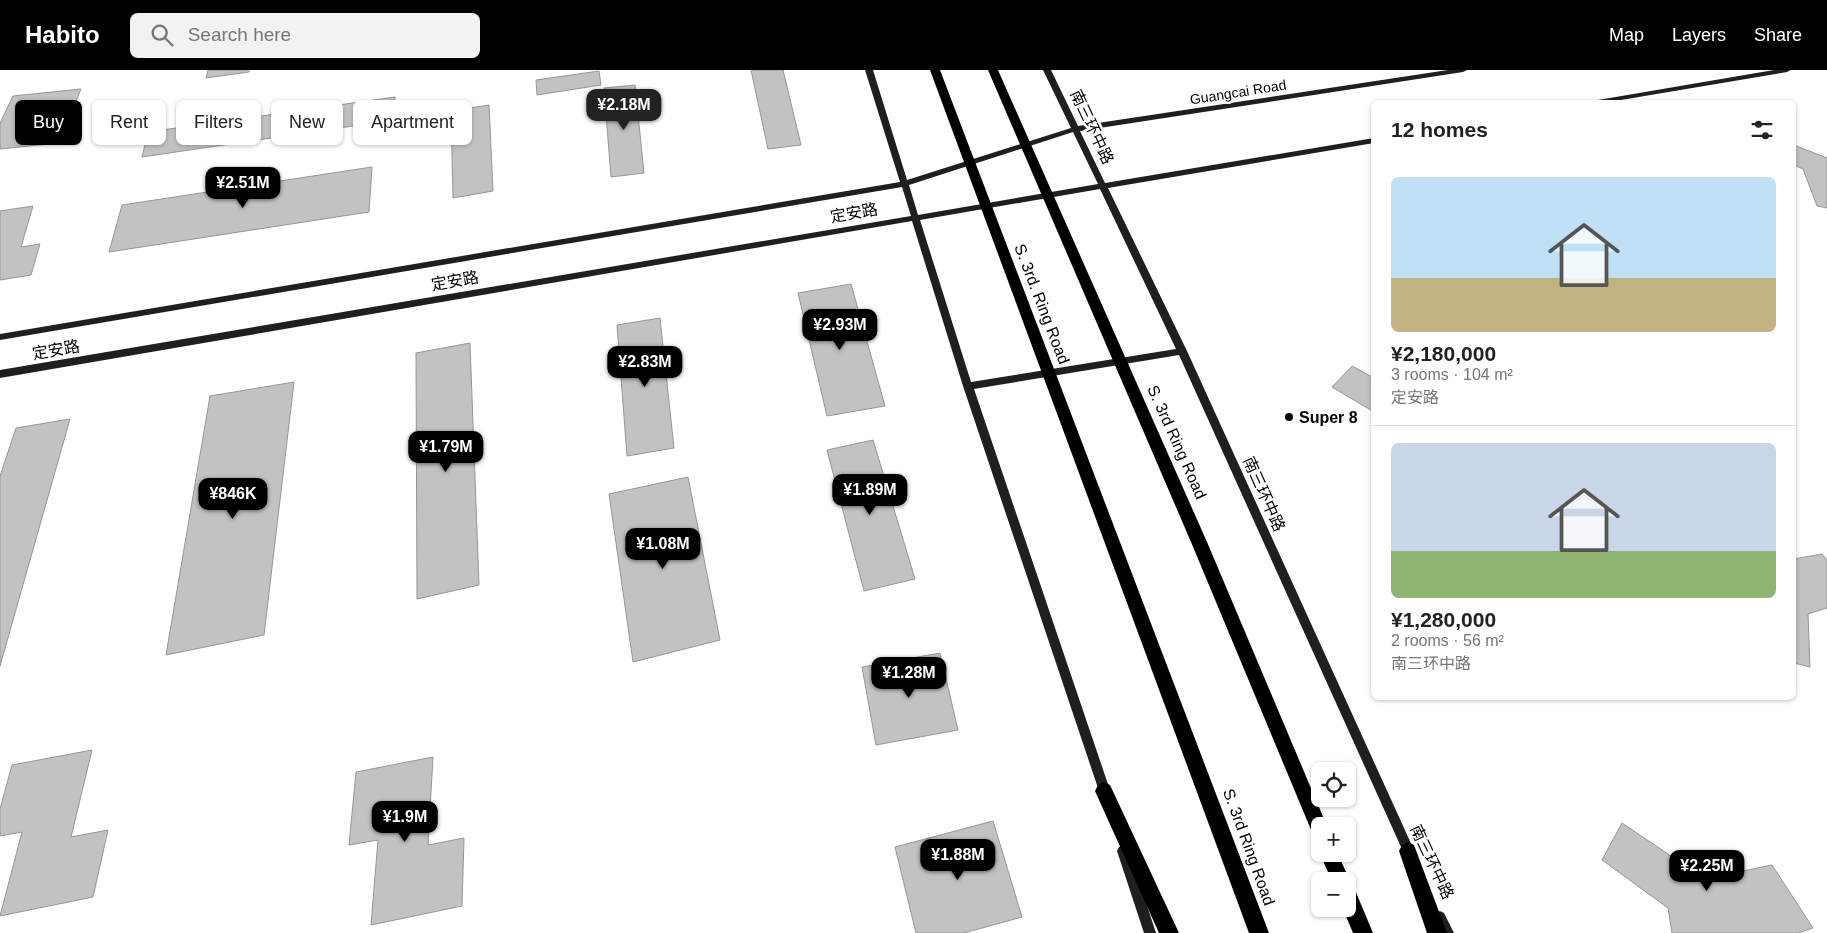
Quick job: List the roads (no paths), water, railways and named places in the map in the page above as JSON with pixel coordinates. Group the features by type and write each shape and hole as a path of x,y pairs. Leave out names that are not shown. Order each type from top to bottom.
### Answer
{"highway":[{"name":"S. 3rd. Ring Road","path":"935,70 1117,551"},
{"name":"S. 3rd Ring Road","path":"993,70 1199,542 1314,817"},
{"name":"S. 3rd Ring Road","path":"1117,551 1259,933"},
{"path":"1104,791 1169,933"},
{"path":"1408,851 1437,933"},
{"path":"1356,917 1362,933"}],"street":[{"path":"869,70 968,386 1150,933"},
{"name":"南三环中路","path":"1047,70 1182,351 1408,851 1448,933"},
{"name":"Guangcai Road","path":"904,184 1075,129 1463,70"},
{"path":"1610,100 1787,70"},
{"path":"1102,186 1371,141"},
{"name":"定安路","path":"0,338 904,184"},
{"name":"定安路","path":"0,374 1102,186"},
{"path":"968,386 1182,351"}],"place":[{"name":"Super 8","path":"1289,417"}]}
